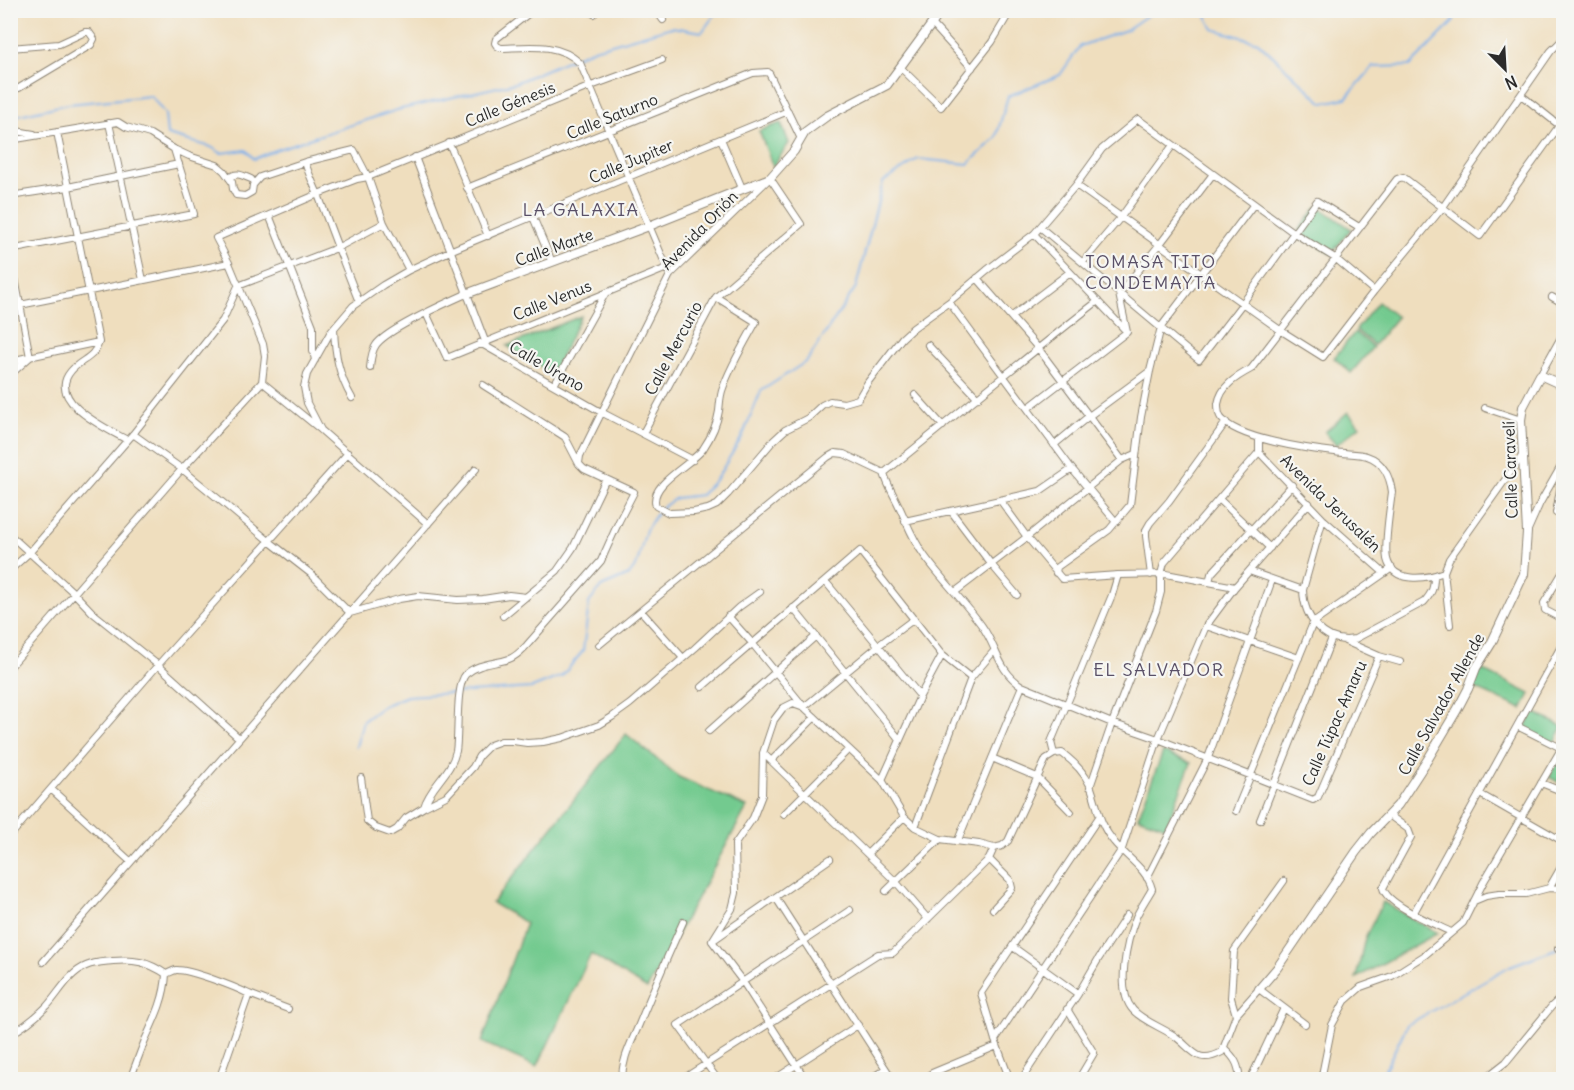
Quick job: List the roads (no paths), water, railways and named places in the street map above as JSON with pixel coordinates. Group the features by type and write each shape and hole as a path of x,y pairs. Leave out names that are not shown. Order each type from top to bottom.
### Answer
{"street":[{"path":"532,10 496,39 495,43 501,48 548,47 573,56 580,63 670,275"},
{"path":"656,10 663,20"},
{"path":"942,10 901,68 941,107 992,42 1011,10"},
{"path":"933,25 972,68"},
{"path":"10,48 59,44 87,32 94,39 91,45 19,88 10,91"},
{"path":"1076,184 1242,304 1323,357 1443,207 1551,51 1563,38"},
{"name":"Calle Génesis","path":"229,263 216,238 318,194 368,177 591,86 662,60"},
{"name":"Avenida Orión","path":"579,464 580,456 601,412 670,275 770,178 794,151 805,132 827,116 887,85 901,68"},
{"name":"Calle Saturno","path":"467,188 753,73 768,72 788,111"},
{"path":"1444,572 1434,576 1414,578 1398,574 1392,568 1388,560 1387,549 1391,483 1387,473 1378,463 1366,456 1259,438 1233,427 1221,417 1218,409 1219,396 1228,383 1251,369 1400,177 1480,236 1561,128 1521,95"},
{"path":"788,111 801,139"},
{"name":"Calle Jupiter","path":"321,430 307,403 304,387 307,374 334,329 353,306 383,285 452,250 788,111"},
{"path":"716,297 756,322 722,389 715,430 693,460 667,480 656,493 654,502 656,506 669,513 694,512 717,505 785,430 808,418 830,401 844,403 858,399 868,382 902,338 1034,234 1102,149 1138,119 1294,233 1335,258 1374,291"},
{"path":"10,140 118,122 126,127 150,134 174,149 217,165 232,182 236,195 245,196 252,192 253,184 260,177 305,162 354,150 368,177 384,224 409,270"},
{"path":"109,123 143,280"},
{"path":"10,130 37,135"},
{"path":"57,132 99,342 96,352 70,371 66,388 69,400 78,411 127,440"},
{"path":"721,139 742,188"},
{"path":"449,144 488,236"},
{"path":"1083,262 1121,217 1173,145"},
{"path":"30,357 10,251 194,214 174,149"},
{"name":"Calle Urano","path":"415,157 452,250 483,342 601,412 693,460"},
{"path":"305,162 359,302"},
{"path":"10,196 68,187 179,164"},
{"path":"229,178 239,174 251,179"},
{"path":"1119,294 1213,174"},
{"name":"Calle Marte","path":"370,368 376,345 385,336 466,294 770,178"},
{"name":"Calle Mercurio","path":"643,433 716,297 801,224 770,178"},
{"path":"1040,227 1198,360 1317,201 1359,227"},
{"path":"1056,573 1057,567 1109,530 1130,506 1141,417 1161,327 1254,204"},
{"path":"269,215 313,327 315,360"},
{"path":"533,217 552,262"},
{"path":"10,570 30,552 132,434 223,320 238,286 337,248 384,224"},
{"path":"1034,234 1127,332"},
{"path":"10,307 229,263 263,344 265,356 262,382 182,469 10,667"},
{"name":"Calle Venus","path":"426,313 447,358 667,268"},
{"path":"1011,317 1070,272"},
{"path":"977,278 1038,348 1122,460"},
{"path":"554,385 605,293"},
{"path":"1119,294 1127,332"},
{"path":"1552,297 1563,304"},
{"path":"949,302 1072,469 1116,522"},
{"path":"884,473 1098,302"},
{"path":"334,329 334,348 338,368 352,398"},
{"path":"1028,408 1127,332"},
{"path":"1563,332 1540,375 1563,386"},
{"path":"10,361 99,342"},
{"path":"928,345 978,398"},
{"path":"10,375 30,357"},
{"path":"1054,444 1150,371"},
{"name":"Calle Caravelí","path":"1527,532 1521,420 1523,407 1540,375"},
{"path":"262,382 348,453 428,524"},
{"path":"424,807 426,798 443,778 456,753 463,676 473,669 509,659 520,653 601,561 634,492 584,469 565,437 483,385"},
{"path":"915,395 943,426"},
{"path":"1485,408 1521,420"},
{"path":"1151,574 1146,530 1226,422"},
{"path":"132,434 182,469 310,573 350,613"},
{"path":"1090,787 1112,723 1156,611 1161,592 1161,574 1164,563 1259,452 1259,438"},
{"name":"Avenida Jerusalén","path":"1259,452 1323,519 1384,573"},
{"path":"10,836 158,665 348,453"},
{"path":"599,645 828,457 835,453 844,454 884,473 888,487 912,536 925,556 984,628 994,651 1012,680 1112,723 1274,784"},
{"path":"955,592 1122,460 1136,454"},
{"path":"1450,625 1444,572 1449,559 1522,456"},
{"path":"1527,532 1563,461"},
{"path":"1563,466 1556,513 1563,518"},
{"path":"43,962 476,469"},
{"path":"904,522 1040,491 1072,469"},
{"path":"503,616 557,571 568,556 606,479"},
{"path":"1209,582 1211,574 1292,485"},
{"path":"1000,500 1062,579 1161,574 1235,587"},
{"path":"1219,500 1270,548"},
{"path":"932,1073 996,1043 1122,849 1158,739 1206,626 1235,587 1309,503"},
{"path":"951,511 1017,595"},
{"path":"1323,519 1303,590 1303,599 1313,623 1332,638 1400,662"},
{"name":"Calle Salvador Allende","path":"1259,989 1277,968 1356,852 1398,805 1428,759 1491,644 1524,574 1527,532"},
{"path":"10,535 93,613 158,665 239,738"},
{"path":"702,687 860,551 942,655 971,678"},
{"path":"1236,811 1313,623 1392,568"},
{"path":"1563,570 1544,603 1545,609 1563,620"},
{"path":"1249,571 1303,590"},
{"path":"1054,754 1051,742 1112,596 1118,575"},
{"path":"1345,641 1355,639 1424,602 1434,588 1434,576"},
{"path":"1147,878 1208,758 1272,580"},
{"path":"825,581 920,696"},
{"path":"361,778 368,821 390,833 424,807 446,796 490,745 501,741 543,742 599,725 630,704 728,616 760,592"},
{"path":"350,613 390,601 418,596 458,600 509,595 526,597"},
{"path":"793,608 900,740"},
{"path":"641,611 683,658"},
{"path":"728,616 804,706 882,780 904,818 915,827 940,839 958,840 994,848 1002,846 1008,841 1046,759 1054,754 1062,753 1074,763 1085,776 1099,817 1114,842 1147,878 1152,889 1136,918 1125,956 1123,988 1126,1000 1134,1011 1174,1035 1201,1058 1212,1058 1222,1052 1236,1015 1259,989 1305,1024"},
{"path":"804,706 914,619"},
{"path":"1206,626 1299,658"},
{"path":"709,731 816,636"},
{"path":"1260,820 1332,638"},
{"path":"1413,914 1517,726 1561,653 1563,641"},
{"path":"915,827 971,678 994,651"},
{"path":"882,780 920,696 942,655"},
{"name":"Calle Túpac Amaru","path":"1274,784 1313,800 1318,796 1378,656"},
{"path":"958,840 1022,686"},
{"path":"712,941 732,909 736,892 735,844 753,818 762,795 763,753 774,720 783,708 793,703 804,706"},
{"path":"771,761 815,717"},
{"path":"1321,1080 1332,1025 1350,996 1361,987 1392,976 1425,955 1463,923 1563,747 1517,726"},
{"path":"784,814 849,749"},
{"path":"763,753 896,882 928,919"},
{"path":"992,758 1037,777 1071,812"},
{"path":"1541,783 1563,792"},
{"path":"51,789 130,861"},
{"path":"1480,794 1563,842"},
{"path":"1389,815 1408,830 1411,837 1383,888 1384,893 1413,914 1451,932"},
{"path":"1010,1080 981,993 1099,817"},
{"path":"867,854 904,818"},
{"path":"886,891 940,839"},
{"path":"681,1080 878,954 893,953 989,859 994,848"},
{"path":"712,941 830,859"},
{"path":"989,859 1010,880 1012,885 1012,888 993,909"},
{"path":"1550,888 1563,862"},
{"path":"1236,1015 1231,998 1234,951 1284,881"},
{"path":"1474,901 1492,895 1526,894 1550,888 1563,889"},
{"path":"776,898 893,1080"},
{"path":"718,1080 678,1025 850,910"},
{"path":"1021,1080 1127,915"},
{"path":"622,1080 625,1056 683,922"},
{"path":"712,941 743,982 806,1080"},
{"path":"1012,946 1078,994"},
{"path":"10,1034 18,1031 46,1007 71,977 85,966 119,960 143,961 166,974"},
{"path":"166,974 176,970 218,981 288,1009"},
{"path":"130,1080 156,1018 166,986 166,974"},
{"path":"219,1080 249,994"},
{"path":"1483,1080 1506,1062 1563,995"},
{"path":"1250,1080 1284,1008"},
{"path":"1067,1009 1094,1053 1078,1080"},
{"path":"773,1080 858,1025"},
{"path":"1224,1048 1235,1058 1240,1071 1239,1080"},
{"path":"868,1080 886,1069"}],"waterway":[{"path":"10,117 68,104 151,96 165,114 167,135 211,147 221,153 246,150 254,159 397,110 515,83 594,49 672,27 702,32 718,10"},
{"path":"820,10 824,12 828,10"},
{"path":"356,747 363,721 383,706 407,696 532,688 562,676 583,651 589,603 601,587 629,575 637,564 646,530 660,509 676,498 701,495 717,478 742,437 761,391 807,361 856,287 883,182 918,159 968,164 996,138 1008,96 1060,75 1080,46 1126,30 1155,10"},
{"path":"1203,10 1213,29 1258,42 1323,103 1346,98 1373,67 1410,66 1454,21 1452,10"},
{"path":"1380,1080 1407,1025 1510,966 1558,948"}],"district":[{"name":"LA GALAXIA","path":"581,209"},
{"name":"TOMASA TITO CONDEMAYTA","path":"1151,271"},
{"name":"EL SALVADOR","path":"1159,669"}]}
